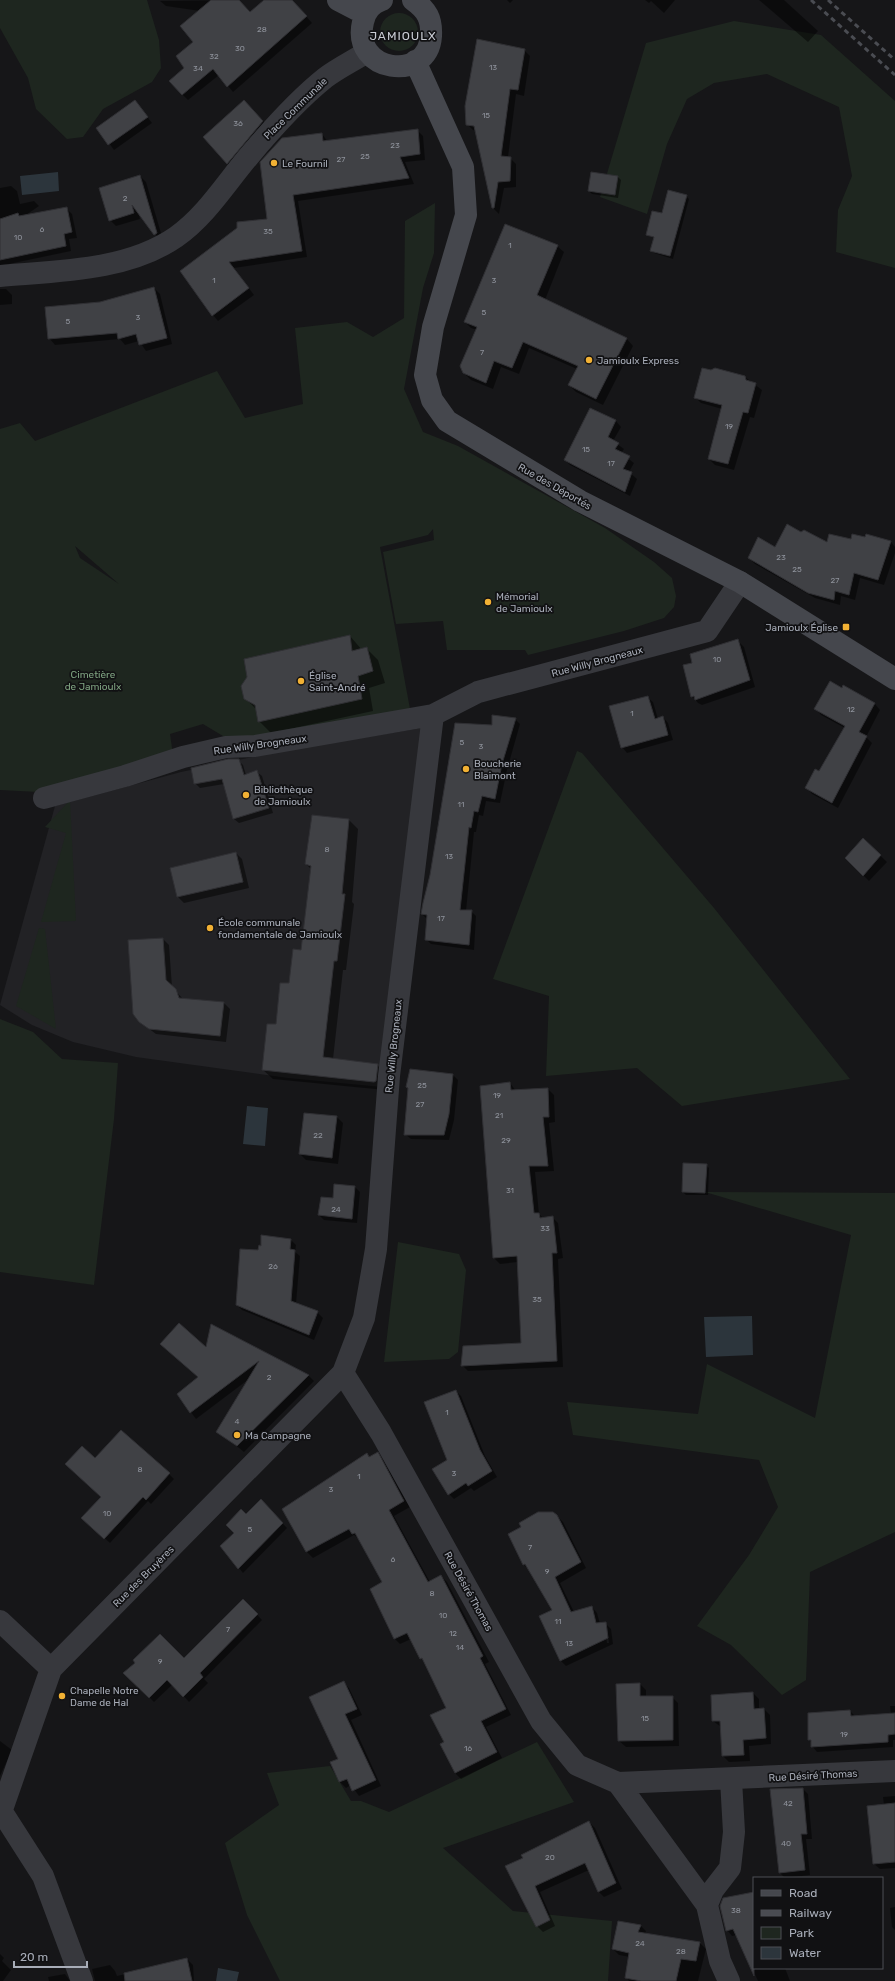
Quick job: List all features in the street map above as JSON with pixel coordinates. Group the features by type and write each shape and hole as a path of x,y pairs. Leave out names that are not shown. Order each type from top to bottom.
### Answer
{"street":[{"path":"338,0 365,14"},
{"path":"382,0 376,2 365,14 360,33 367,52 386,66 408,66 422,57 430,44 432,24 421,2"},
{"name":"Place Communale","path":"0,276 85,269 116,262 147,251 175,237 199,217 249,156 277,125 326,78 367,52"},
{"name":"Rue des Déportés","path":"415,61 463,167 466,215 433,327 425,375 432,400 447,421 580,502 740,582 895,679"},
{"name":"Rue Willy Brogneaux","path":"44,798 125,776 183,757 226,747 255,746 433,715 478,692 707,631 740,582"},
{"name":"Rue Willy Brogneaux","path":"343,1373 364,1318 376,1249 389,1076 433,715"},
{"name":"Rue des Bruyères","path":"1,1814 51,1669 343,1373"},
{"name":"Rue Désiré Thomas","path":"343,1373 381,1433 541,1721 577,1765 618,1783 731,1780 895,1771"},
{"path":"0,1621 51,1669"},
{"path":"707,1904 713,1890 730,1868 734,1832 731,1780"},
{"path":"618,1783 707,1904 720,1961 729,1981"},
{"path":"1,1814 43,1876 82,1981"}],"shaded area":[{"name":"École communale fondamentale de Jamioulx","path":"422,728 382,1087 288,1078 136,1057 73,1042 32,1025 0,1005 55,806 181,772 276,752"}],"green space":[{"path":"0,0 147,0 159,40 161,68 152,82 103,109 83,137 67,139 36,109 28,78 0,28"},
{"path":"395,13 403,13 410,16 415,21 418,32 415,43 410,48 403,51 395,51 388,48 383,43 380,36 380,28 383,21 388,16"},
{"path":"734,21 821,35 895,101 895,268 836,252 838,210 852,176 839,107 767,74 714,83 687,99 667,144 647,214 600,197 646,43"},
{"name":"Cimetière de Jamioulx","path":"435,203 434,253 423,288 404,389 423,432 458,446 605,528 654,562 672,578 676,596 674,607 664,618 624,631 528,655 525,650 447,650 443,621 396,624 383,552 434,540 433,529 428,535 380,547 410,709 250,742 223,736 203,724 170,734 173,755 39,792 0,790 0,429 20,423 35,441 217,371 245,418 303,404 295,328 347,322 373,337 404,318 405,221","holes":["75,546 119,584 80,558"]},
{"path":"577,751 582,753 714,908 850,1079 682,1106 637,1068 546,1076 549,996 493,979"},
{"path":"70,800 76,921 41,922 66,833 45,827"},
{"path":"39,928 45,929 56,1029 16,1006"},
{"path":"0,1019 33,1032 62,1059 118,1063 114,1119 94,1285 0,1272"},
{"path":"705,1192 895,1193 895,1532 810,1572 806,1680 782,1695 731,1645 697,1626 749,1555 778,1507 759,1460 573,1435 567,1402 698,1414 707,1364 815,1418 851,1235"},
{"path":"398,1242 459,1254 466,1270 458,1352 449,1359 384,1362"},
{"path":"537,1742 574,1802 443,1848 513,1911 612,1921 608,1981 280,1981 247,1915 225,1843 279,1805 267,1773 330,1766 351,1801 361,1801 389,1812"}],"water":[{"path":"58,172 59,191 22,195 20,176"},
{"path":"247,1106 268,1108 265,1146 243,1144"},
{"path":"752,1316 753,1355 706,1357 704,1317"},
{"path":"218,1968 239,1972 237,1981 216,1981"}],"building":[{"path":"211,0 239,0 250,12 264,0 292,0 307,16 227,87 213,69 182,95 169,81 184,68 176,56 193,42 180,26"},
{"path":"477,39 525,49 518,90 510,89 501,156 511,157 510,181 498,182 494,208 492,208 474,126 466,125 465,106"},
{"path":"135,100 148,117 108,145 96,128"},
{"path":"244,100 263,121 227,164 203,137"},
{"path":"418,129 420,154 400,157 409,178 293,195 302,251 229,262 249,288 212,316 180,271 237,228 237,222 267,219 260,162 282,138 322,133 323,141"},
{"path":"591,172 618,176 615,195 588,191"},
{"path":"140,175 157,233 154,235 132,205 134,213 109,221 99,188"},
{"path":"668,190 687,195 670,256 650,251 654,237 646,235 652,211 662,213"},
{"path":"67,207 72,232 64,234 66,246 0,260 0,219 18,213 19,216"},
{"path":"505,224 558,245 537,295 627,338 596,399 568,385 578,366 523,342 512,368 494,361 486,383 463,373 460,366 477,327 464,322"},
{"path":"154,287 167,338 139,345 136,334 118,339 117,333 48,339 45,307 100,302"},
{"path":"702,368 711,370 715,368 745,376 746,380 756,383 748,413 743,412 728,464 708,459 722,405 694,398"},
{"path":"590,408 616,420 608,437 619,443 615,449 630,456 623,469 632,472 625,492 564,460"},
{"path":"787,524 801,532 804,530 827,542 829,534 851,539 852,534 865,537 866,534 891,541 878,580 854,573 849,595 835,591 834,600 808,593 748,558 758,537 775,547"},
{"name":"Église Saint-André","path":"350,635 352,651 367,647 373,671 358,676 362,699 258,722 255,705 244,699 241,686 247,677 244,659"},
{"path":"738,639 750,680 695,700 694,696 691,697 683,665 692,663 690,654"},
{"path":"830,681 842,688 843,685 875,703 859,732 867,736 832,803 805,788 815,769 819,771 845,726 814,709"},
{"path":"648,696 655,719 663,716 668,735 621,748 609,706"},
{"path":"492,715 516,718 502,764 495,799 482,796 478,812 474,811 471,828 469,827 460,910 472,910 469,945 425,940 427,915 421,914 430,875 455,723 492,725"},
{"name":"Bibliothèque de Jamioulx","path":"228,759 239,759 244,775 257,770 269,808 233,819 222,779 194,784 191,768"},
{"path":"312,815 349,819 342,894 345,894 337,961 334,961 323,1057 378,1064 376,1081 374,1082 262,1070 267,1024 276,1024 280,983 289,983 293,949 301,950 311,866 305,864"},
{"path":"863,838 881,855 863,876 845,858"},
{"path":"236,852 243,882 177,897 170,868"},
{"path":"163,938 166,980 176,989 179,998 224,1002 220,1036 149,1029 139,1022 133,1014 128,940"},
{"path":"410,1069 453,1074 449,1114 444,1135 404,1135 408,1088 406,1087"},
{"path":"510,1082 511,1090 548,1088 549,1117 543,1117 548,1166 529,1166 534,1213 539,1213 540,1218 553,1216 557,1253 552,1253 557,1361 461,1366 463,1346 521,1343 517,1256 493,1258 480,1086"},
{"path":"304,1113 337,1116 332,1158 299,1154"},
{"path":"683,1163 707,1164 705,1193 682,1192"},
{"path":"334,1184 355,1186 352,1219 318,1215 321,1197 333,1198"},
{"path":"261,1235 291,1239 290,1249 295,1250 291,1301 318,1311 309,1335 236,1305 240,1249 258,1250 259,1245 261,1246"},
{"path":"179,1323 206,1347 211,1324 309,1375 237,1446 216,1432 259,1361 190,1413 177,1394 198,1377 160,1344"},
{"path":"456,1390 480,1450 492,1471 468,1486 466,1483 448,1495 432,1469 447,1460 424,1402"},
{"path":"121,1430 170,1473 146,1500 143,1497 104,1539 81,1518 101,1497 65,1464 82,1446 95,1458"},
{"path":"378,1452 404,1501 389,1510 428,1582 441,1575 483,1656 480,1658 506,1709 481,1721 497,1752 455,1773 440,1744 444,1742 430,1715 446,1708 422,1658 420,1659 407,1633 394,1639 370,1589 382,1582 355,1533 352,1534 349,1529 306,1552 282,1509 367,1453 369,1457"},
{"path":"261,1499 283,1523 238,1569 220,1546 234,1533 226,1525 241,1509 246,1514"},
{"path":"538,1512 553,1512 557,1515 581,1562 555,1577 571,1612 592,1606 596,1623 606,1622 608,1638 560,1661 539,1616 552,1610 525,1564 523,1565 508,1534 521,1527 519,1523"},
{"path":"243,1599 258,1614 200,1673 203,1677 183,1697 167,1680 149,1698 123,1673 135,1663 133,1660 160,1634 184,1658"},
{"path":"344,1681 357,1709 345,1714 376,1780 352,1791 347,1779 339,1782 330,1762 338,1759 309,1697"},
{"path":"640,1683 640,1696 673,1696 673,1740 618,1741 616,1684"},
{"path":"753,1692 754,1709 764,1708 766,1738 743,1740 744,1755 722,1756 720,1721 712,1721 711,1695"},
{"path":"850,1710 851,1716 895,1713 895,1734 888,1735 888,1742 811,1747 811,1740 808,1740 808,1713"},
{"path":"803,1788 807,1834 801,1834 805,1870 779,1873 770,1789"},
{"path":"895,1803 895,1862 873,1864 867,1806"},
{"path":"589,1821 616,1883 598,1892 585,1863 535,1886 550,1920 536,1927 505,1866 523,1858 521,1855"},
{"path":"753,1892 754,1976 733,1929 726,1931 720,1906 723,1898"},
{"path":"618,1921 641,1925 638,1932 700,1942 696,1961 681,1959 676,1981 641,1981 625,1978 629,1953 612,1949"},
{"path":"187,1958 192,1981 125,1981 124,1973"}],"railway":[{"path":"811,0 895,75"},
{"path":"828,0 895,60"}],"place":[{"name":"Le Fournil","path":"274,163"},
{"name":"Jamioulx Express","path":"589,360"},
{"name":"Mémorial de Jamioulx","path":"488,602"},
{"name":"Jamioulx Église","path":"846,627"},
{"name":"Église Saint-André","path":"301,681"},
{"name":"Boucherie Blaimont","path":"466,769"},
{"name":"Bibliothèque de Jamioulx","path":"246,795"},
{"name":"École communale fondamentale de Jamioulx","path":"210,928"},
{"name":"Ma Campagne","path":"237,1435"},
{"name":"Chapelle Notre Dame de Hal","path":"62,1696"}],"district":[{"name":"JAMIOULX","path":"403,36"}]}
